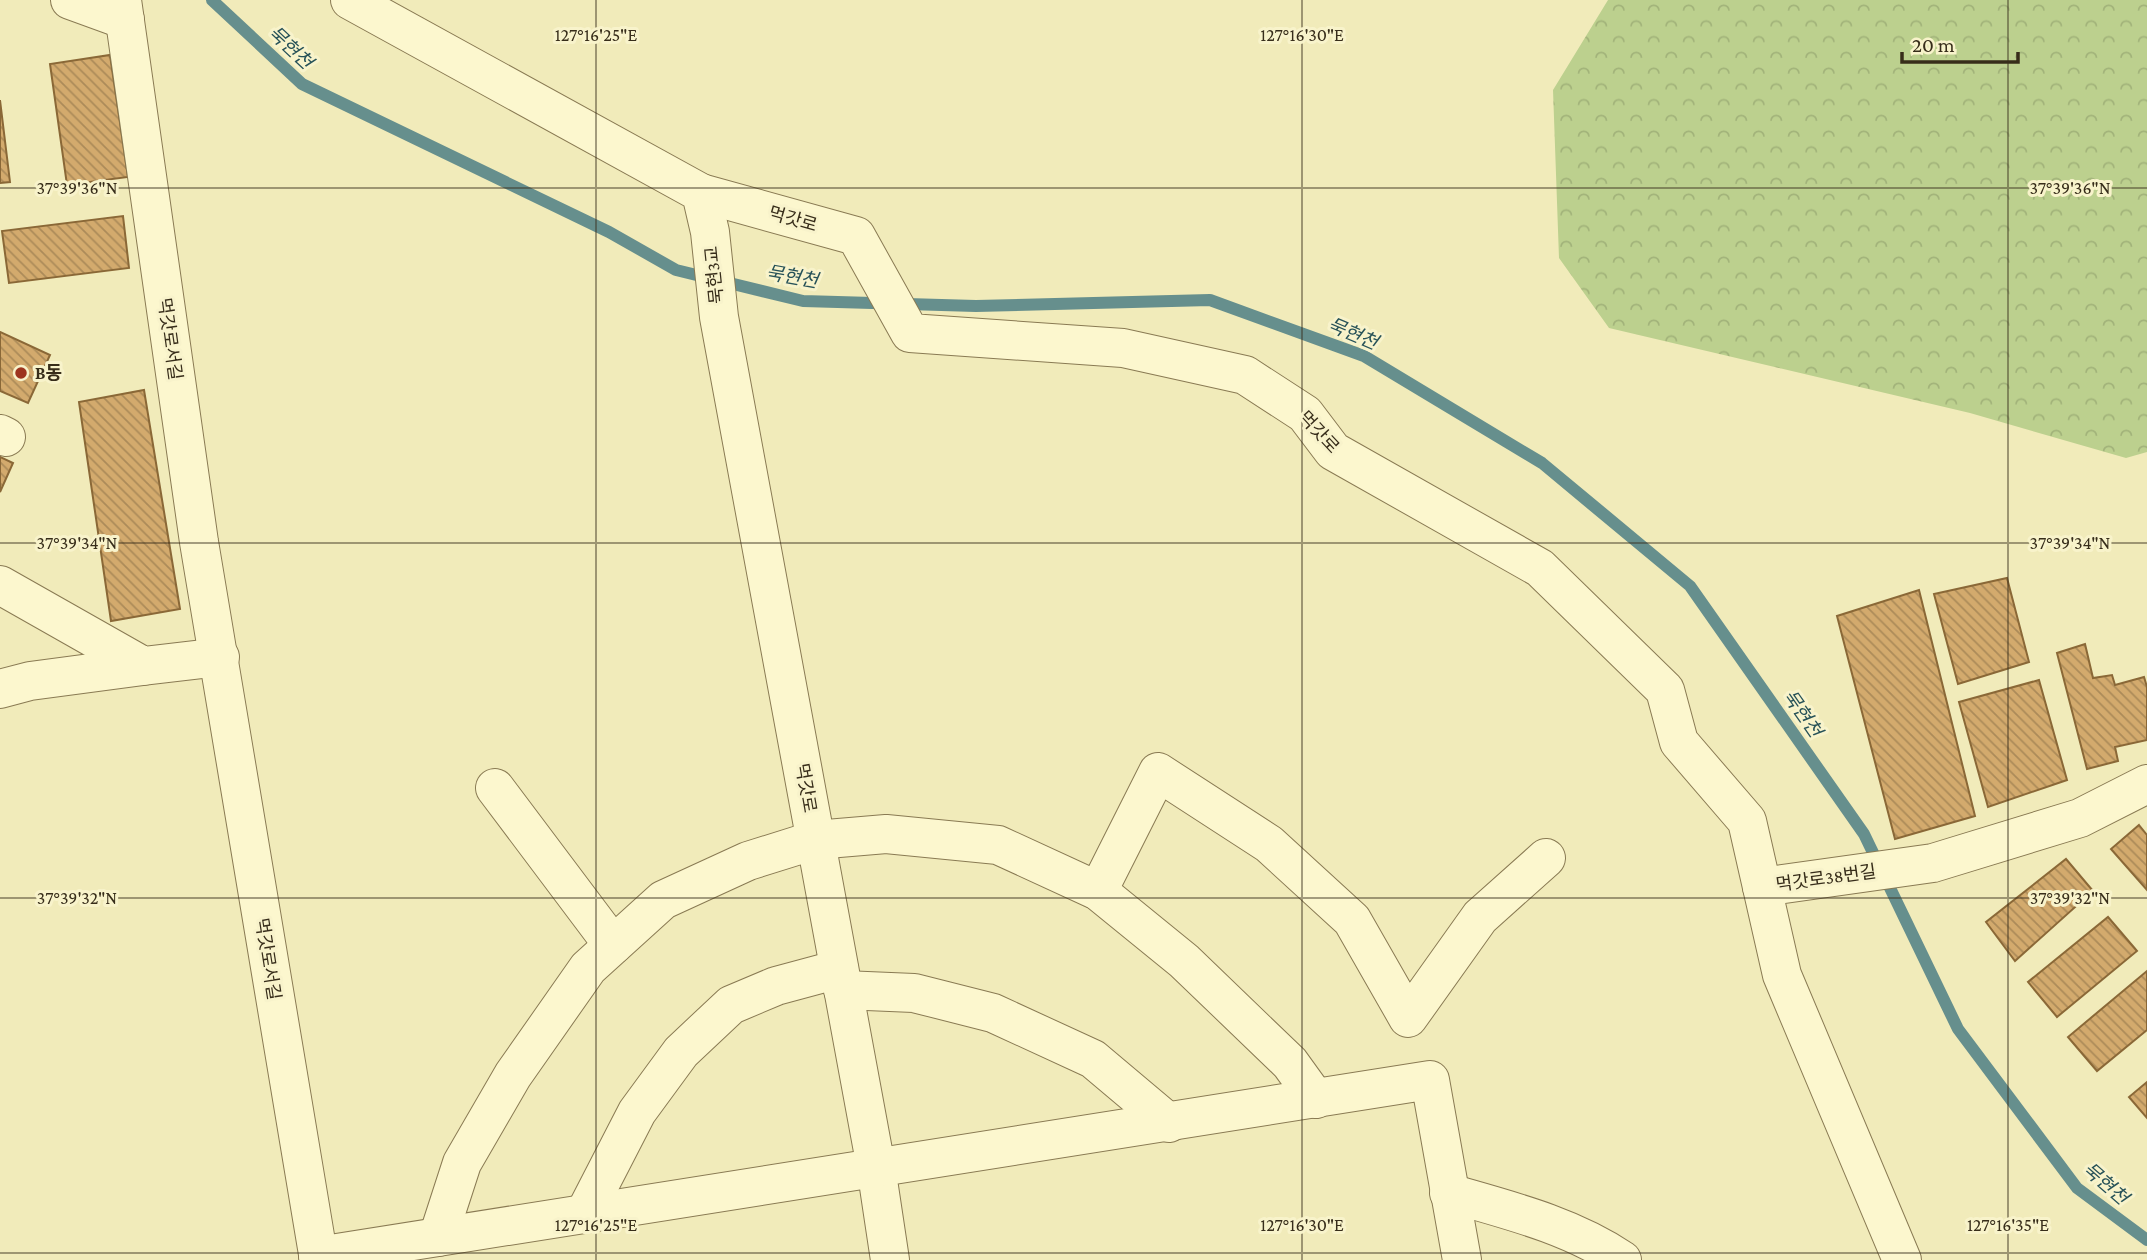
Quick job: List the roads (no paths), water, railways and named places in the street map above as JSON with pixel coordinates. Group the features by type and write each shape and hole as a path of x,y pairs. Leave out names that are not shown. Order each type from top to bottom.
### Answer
{"street":[{"name":"먹갓로서길","path":"70,0 123,10 199,542 319,1258"},
{"name":"먹갓로","path":"350,0 701,193 856,236 910,333 1123,348 1245,375 1305,414 1333,451 1540,568 1665,690 1679,742 1747,821 1762,887"},
{"name":"묵현3교","path":"701,193 710,232 719,317"},
{"name":"먹갓로","path":"719,317 876,1167 890,1260"},
{"path":"0,585 144,666"},
{"path":"0,689 30,681 220,657"},
{"path":"1098,891 1158,772 1269,844 1353,920 1408,1018 1480,917 1546,859"},
{"name":"먹갓로38번길","path":"1902,1260 1782,975 1762,887 1933,863 2080,818 2147,783"},
{"path":"495,788 612,945"},
{"path":"438,1237 462,1163 513,1075 588,968 663,900 748,861 815,840 887,834 998,845 1098,891 1204,980 1290,1063 1316,1099"},
{"path":"585,1213 638,1112 681,1052 731,1005 776,986 841,979 914,993 993,1013 1093,1059 1169,1123"},
{"path":"319,1258 585,1213 1430,1080 1462,1260"},
{"path":"1449,1193 1545,1222 1622,1260"}],"waterway":[{"name":"묵현천","path":"212,0 302,84 609,232 676,270 803,301 976,306 1210,300 1364,356 1542,463 1690,586 1864,834 1958,1029 2077,1188 2147,1240"}],"place":[{"name":"B동","path":"21,373"}]}
